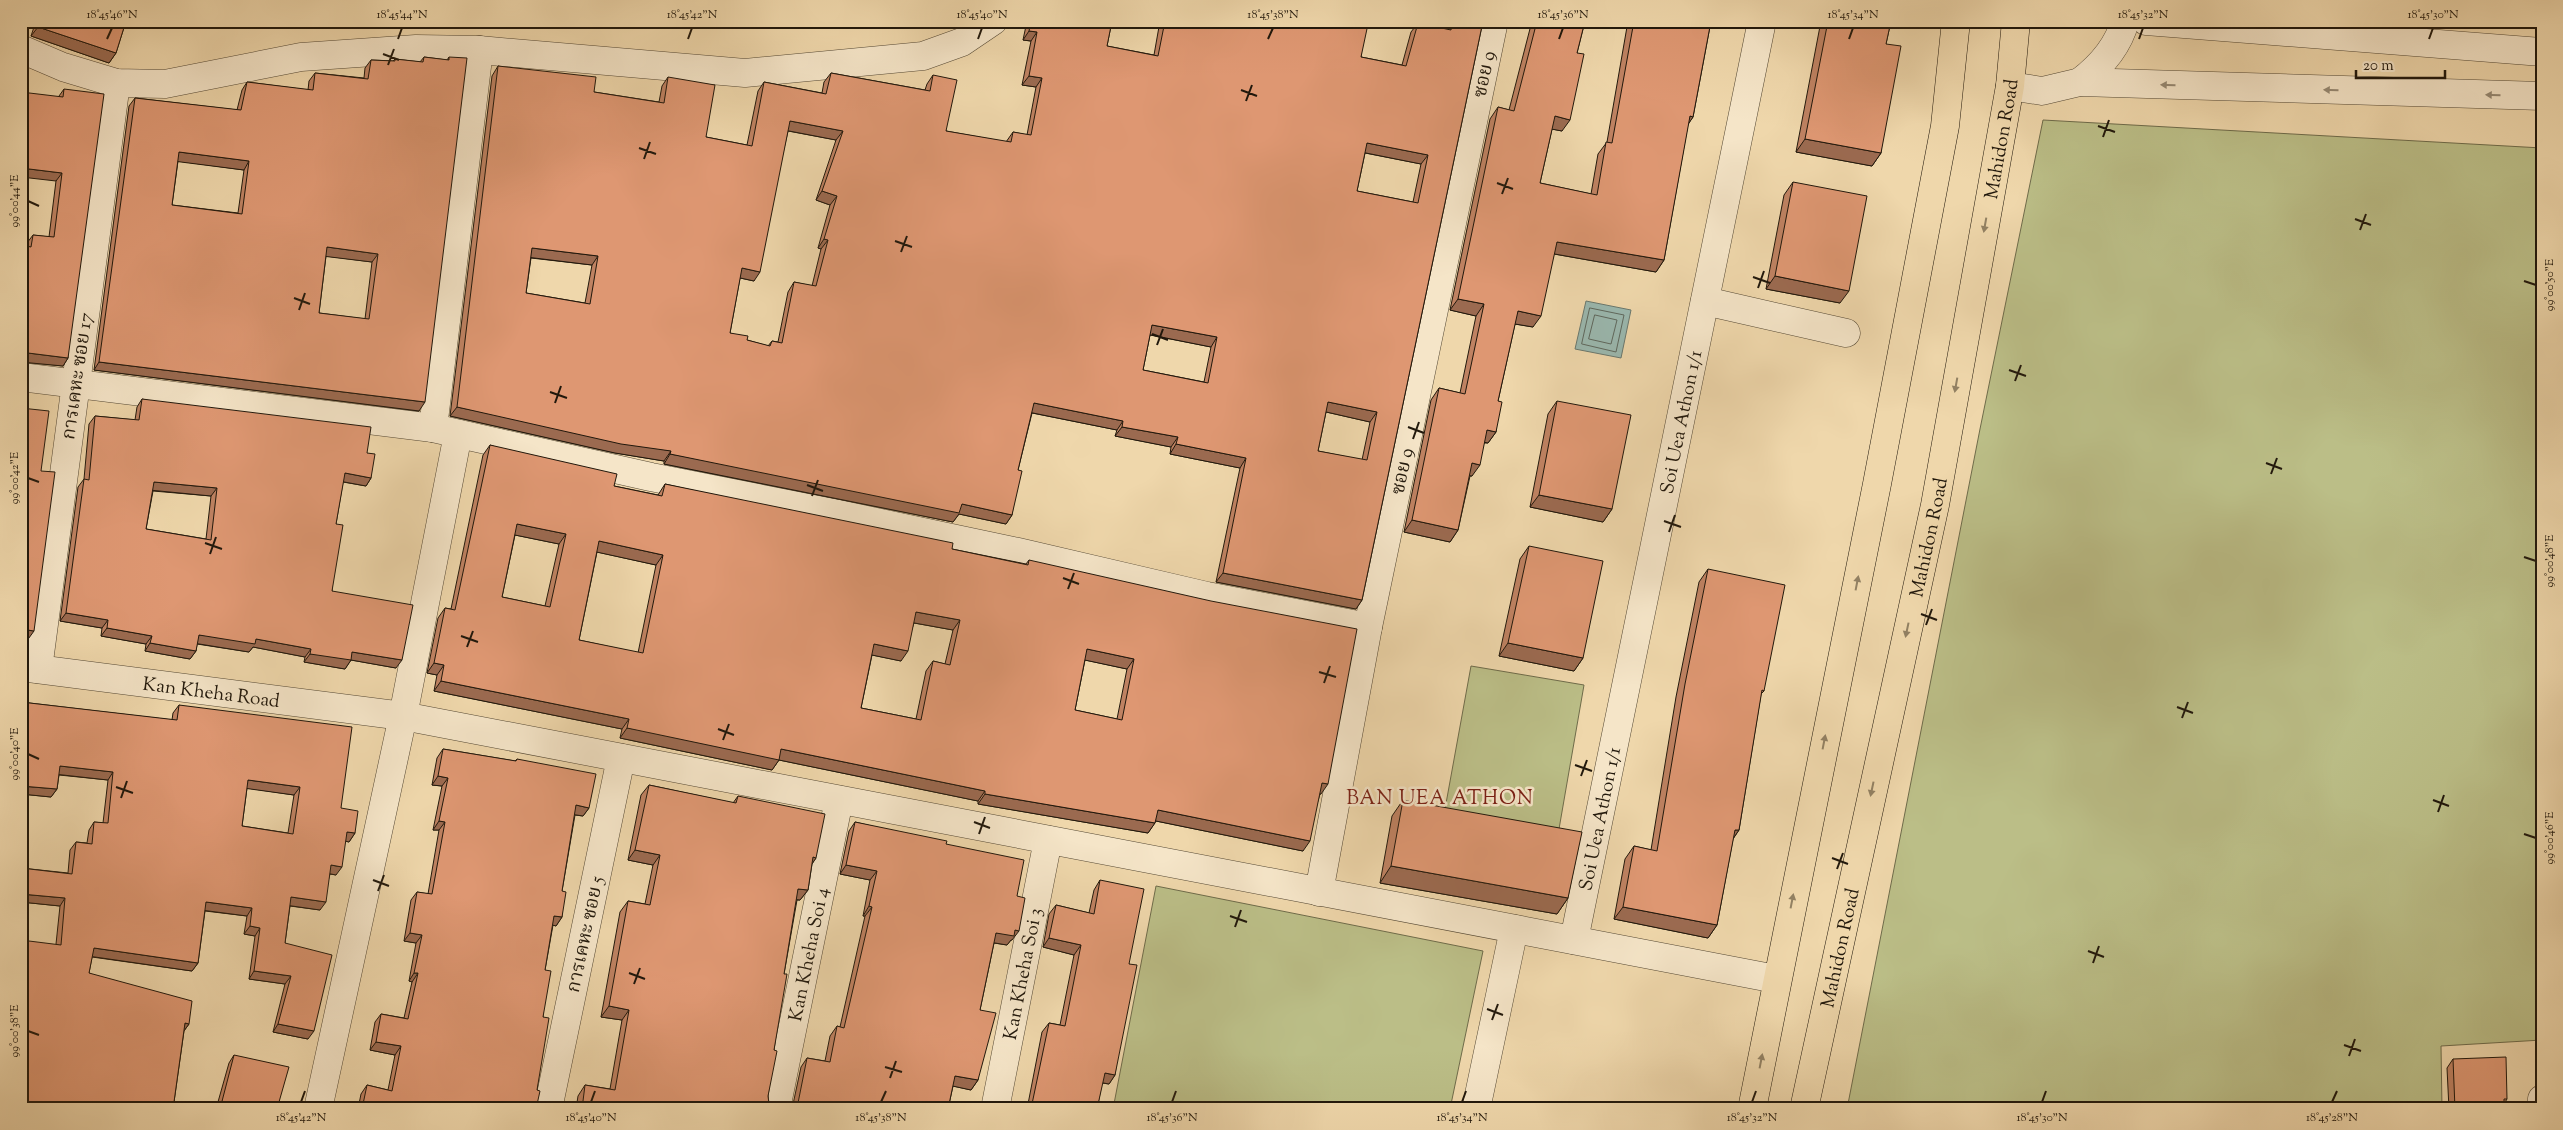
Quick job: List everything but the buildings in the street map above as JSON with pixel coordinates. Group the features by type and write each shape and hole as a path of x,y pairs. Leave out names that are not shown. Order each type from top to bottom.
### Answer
{"main road":[{"path":"1752,1109 1776,979 1877,484 1943,136 1956,21"},
{"name":"Mahidon Road","path":"1804,1109 1935,505 2010,86 2016,21"}],"street":[{"path":"21,48 63,67 116,83 164,84 301,57 416,50 479,50 746,73 923,56 962,42 993,21"},
{"name":"ซอย 9","path":"1319,892 1368,627 1494,21"},
{"name":"Soi Uea Athon 1/1","path":"1574,940 1762,21"},
{"path":"2080,82 2107,57 2120,36 2125,21"},
{"path":"2146,21 2542,52"},
{"path":"318,1109 403,716 445,431 479,50"},
{"path":"2010,86 2042,91 2080,82 2542,96"},
{"name":"การเคหะ ซอย 17","path":"30,668 75,383 116,83"},
{"path":"1705,301 1846,333"},
{"path":"21,377 445,431 652,477 1018,552 1207,596 1368,627"},
{"name":"Kan Kheha Road","path":"30,668 403,716 1776,979"},
{"name":"การเคหะ ซอย 5","path":"548,1109 621,758"},
{"name":"Kan Kheha Soi 4","path":"776,1109 839,800"},
{"name":"Kan Kheha Soi 3","path":"995,1109 1048,840"},
{"path":"1476,1109 1514,929"},
{"path":"2541,1109 2542,1099"}],"green space":[{"path":"2043,120 2542,148 2542,1040 2441,1046 2442,1109 1847,1109 1980,429"},
{"path":"1471,666 1584,685 1559,829 1445,809"},
{"path":"1156,886 1483,951 1450,1109 1113,1109"}],"water":[{"path":"1586,301 1631,310 1621,358 1575,349"}],"district":[{"name":"BAN UEA ATHON","path":"1440,797"}]}
